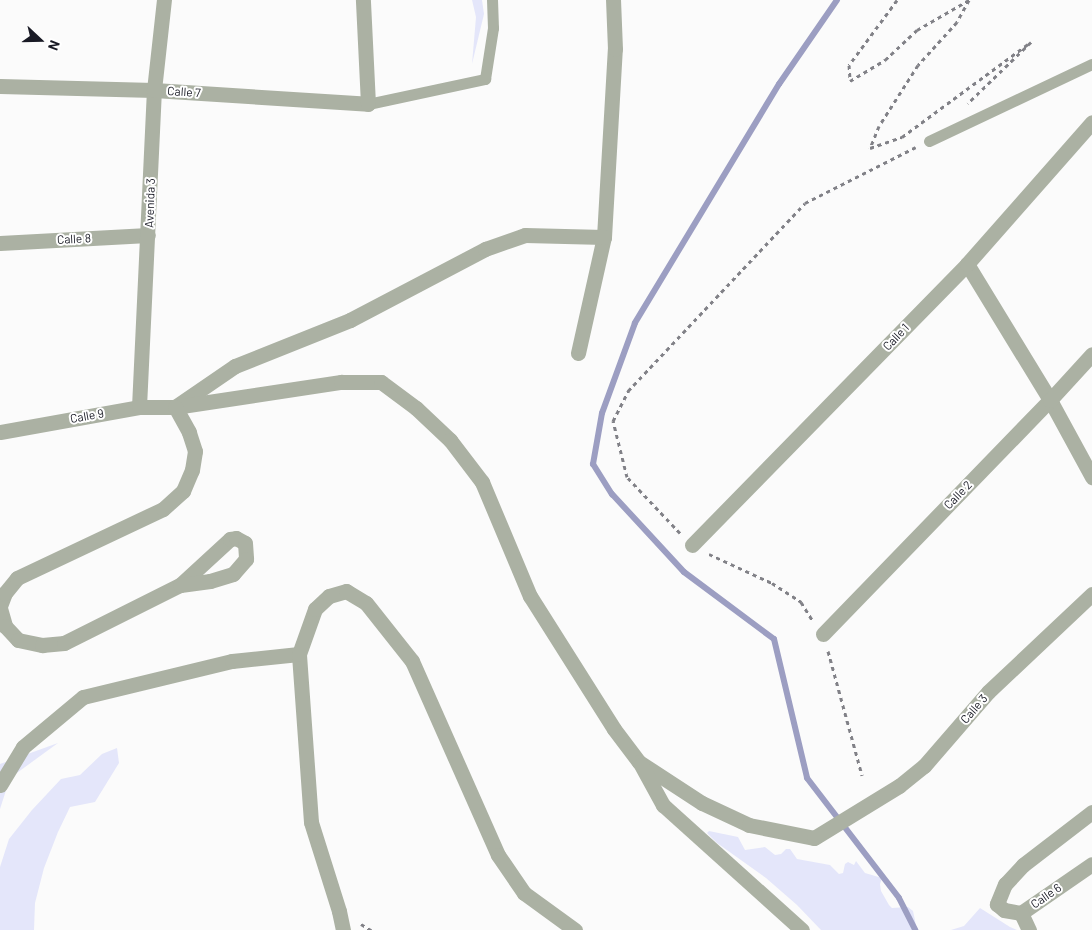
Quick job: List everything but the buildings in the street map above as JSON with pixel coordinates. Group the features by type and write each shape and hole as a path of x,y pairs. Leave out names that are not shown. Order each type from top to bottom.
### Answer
{"street":[{"name":"Avenida 3","path":"139,407 154,90 164,0"},
{"path":"363,0 368,104"},
{"path":"578,354 604,237 615,49 613,0"},
{"name":"Calle 7","path":"0,86 154,90 368,104"},
{"name":"Calle 1","path":"692,545 967,264 1092,122"},
{"name":"Calle 8","path":"0,243 148,235"},
{"path":"180,585 64,644 42,646 18,640 6,626 0,607 4,593 17,578 163,509 183,491 192,470 195,451 189,432 175,407 235,366 350,320 485,248 526,235 604,237"},
{"path":"967,264 1050,400 1092,477"},
{"name":"Calle 2","path":"823,634 1050,400 1092,354"},
{"name":"Calle 9","path":"0,432 139,407 175,407 341,382 382,382 416,408 450,440 482,482 530,596 614,730 639,762"},
{"path":"343,930 339,911 311,822 298,654 315,609 329,596 346,591 366,603 412,661 498,855 524,893 575,930"},
{"name":"Calle 3","path":"639,762 702,803 749,825 814,838 899,786 924,766 988,692 1092,594"},
{"path":"0,785 23,747 83,697 232,660 298,654"},
{"path":"639,762 663,805 802,930"},
{"name":"Calle 6","path":"1092,812 1023,865 1005,884 997,904 1004,910 1021,913 1092,864"},
{"path":"1021,913 1029,930"}],"lane":[{"path":"368,104 485,79 493,28 492,0"},
{"path":"929,141 1092,64"}],"path":[{"path":"897,0 849,65 850,81 885,60 917,30 969,0 957,22 918,65 879,126 870,148 902,137 1031,42 963,108"},
{"path":"862,775 823,634 801,602 772,583 692,545 627,477 613,421 628,390 805,202 929,141"}],"shaded area":[{"path":"472,0 482,0 484,14 472,64 476,17"},
{"path":"58,743 10,778 0,809 0,764"},
{"path":"117,748 119,763 95,802 70,807 58,832 44,868 35,903 34,930 0,930 0,867 9,839 32,810 61,779 80,775 102,754"},
{"path":"709,831 738,837 745,850 765,847 775,855 790,849 797,859 830,865 839,874 843,873 845,864 848,862 854,865 856,861 865,873 882,878 880,884 881,891 892,908 908,907 913,911 917,930 821,930 797,905 766,878 717,843 707,833"},
{"path":"980,908 1017,930 951,930 964,926"}],"waterway":[{"path":"837,0 779,84 635,323 602,413 593,464 612,494 684,572 774,639 807,778 899,898 915,930"}]}
